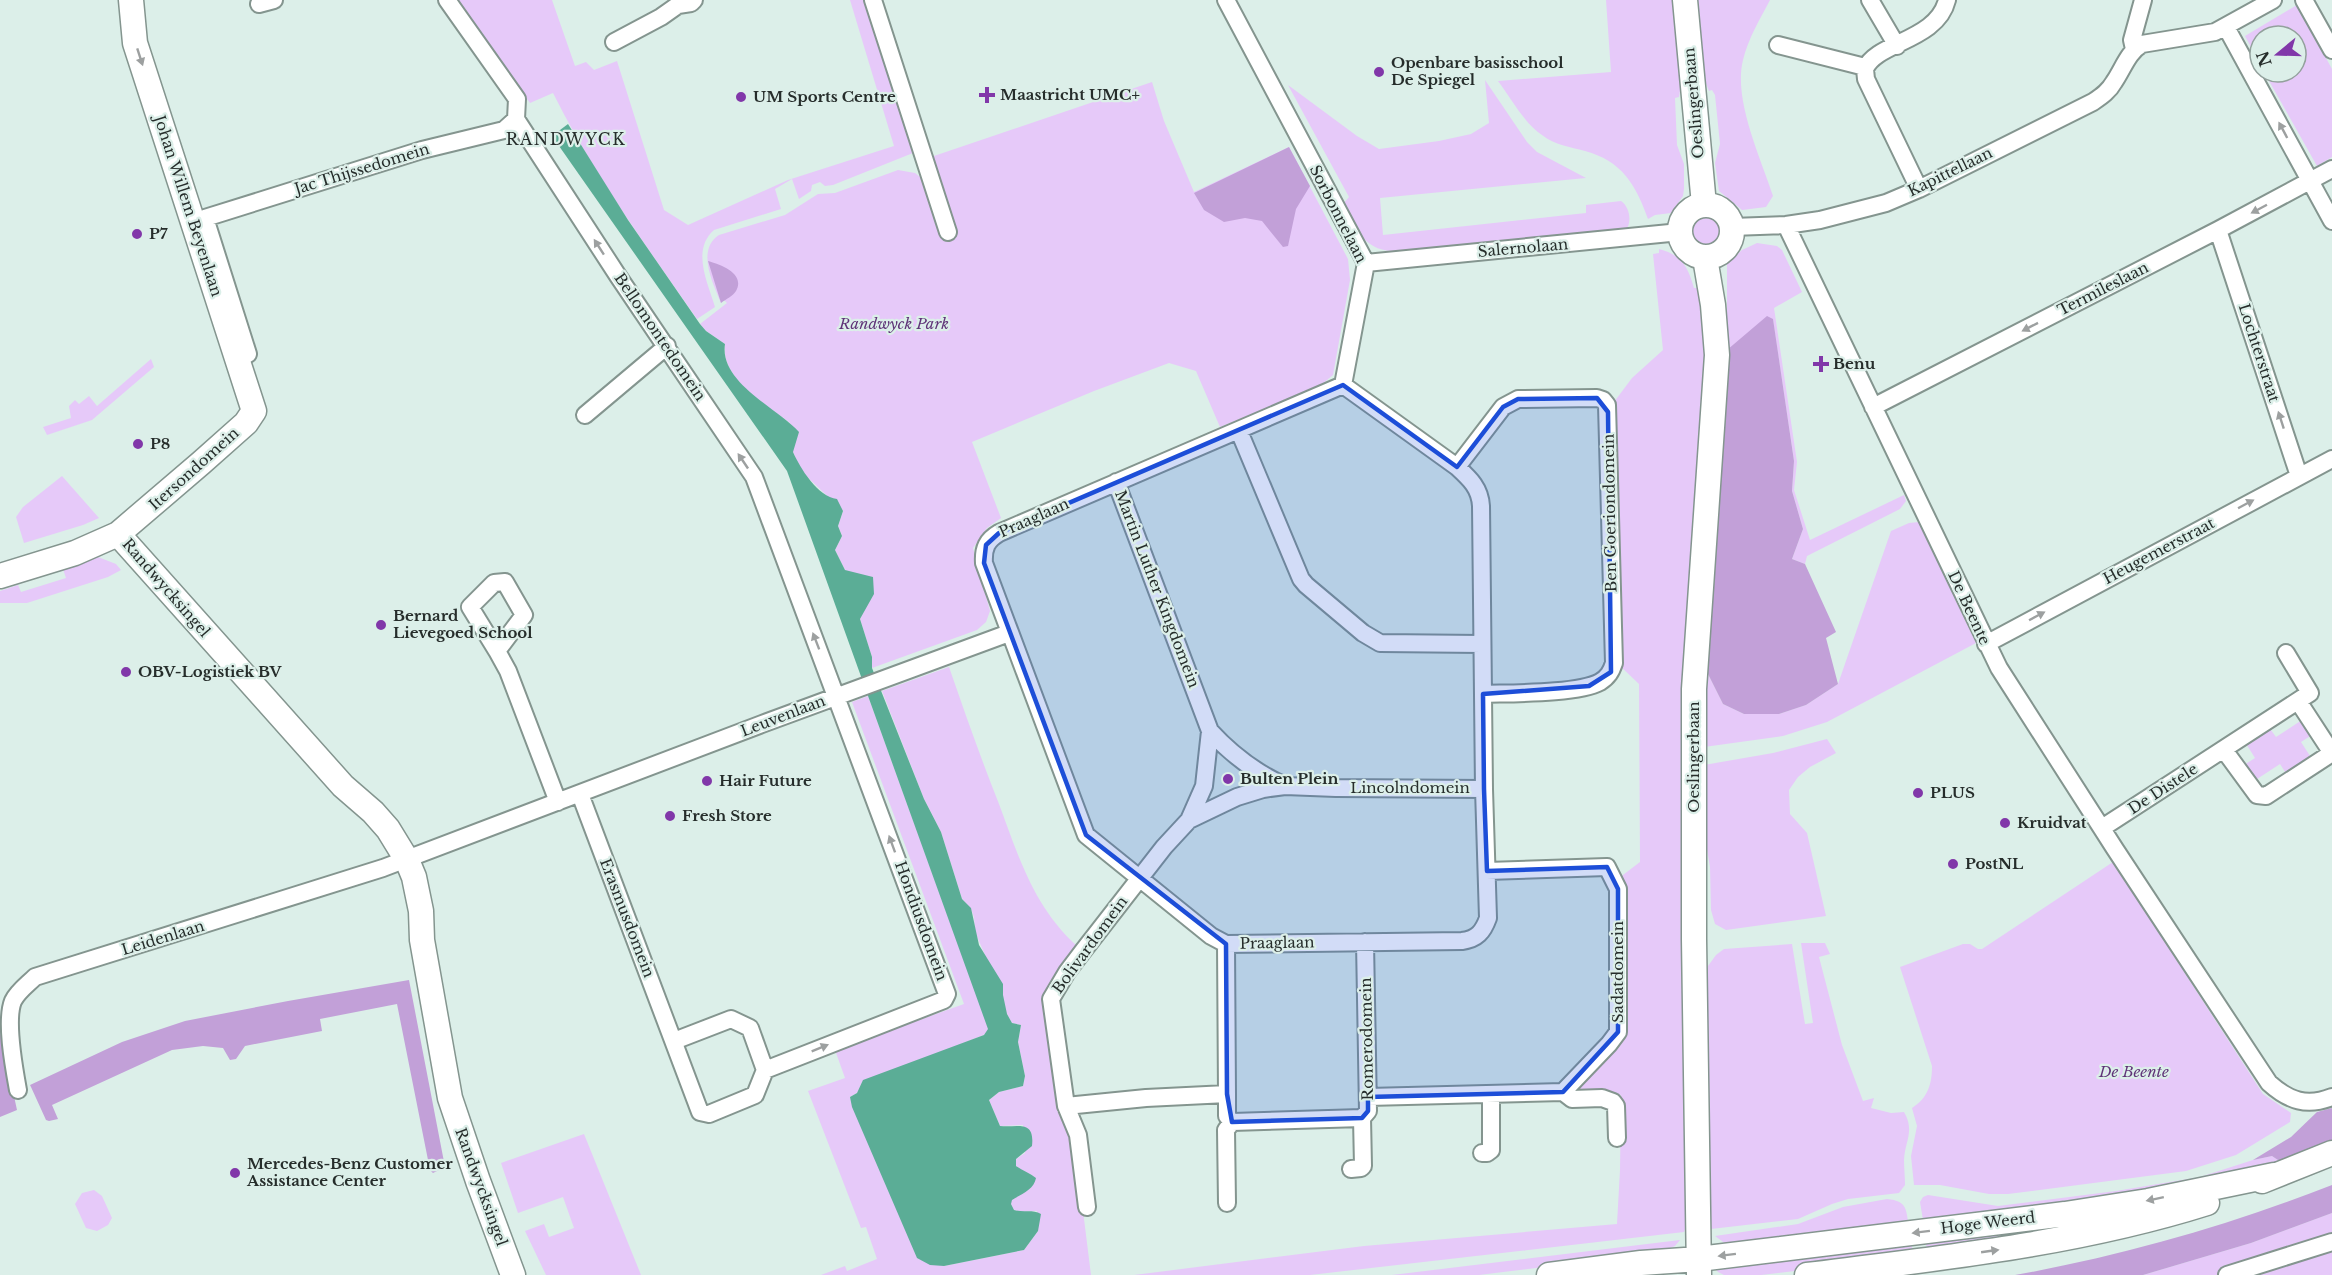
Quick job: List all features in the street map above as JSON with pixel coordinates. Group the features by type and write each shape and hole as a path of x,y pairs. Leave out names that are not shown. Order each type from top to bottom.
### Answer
{"main road":[{"name":"Johan Willem Beyenlaan","path":"131,0 135,43 256,403"},
{"name":"Oeslingerbaan","path":"1685,0 1704,205"},
{"path":"1704,205 1723,211 1732,227 1727,247 1719,254 1705,258 1694,255 1685,248 1680,232 1681,223 1686,214 1704,205"},
{"name":"Oeslingerbaan","path":"1699,1267 1695,648 1717,355 1713,305 1705,258"},
{"name":"Itersondomein","path":"0,576 75,553 112,538 246,423 256,403"},
{"name":"Randwycksingel","path":"112,538 175,613 214,643 344,786 401,862 422,940 450,1098 453,1131 462,1170 498,1275"},
{"name":"Randwycksingel","path":"450,1098 475,1174 513,1275"},
{"name":"Hoge Weerd","path":"1807,1275 1920,1261 2068,1238 2204,1204 2237,1193 2274,1175 2332,1153"},
{"name":"Hoge Weerd","path":"1548,1275 1699,1267 2148,1201 2274,1175"}],"street":[{"name":"Bellomontedomein","path":"447,0 517,99 516,119 618,276 754,477 837,696"},
{"path":"614,42 661,17 676,2 691,3 694,0"},
{"path":"873,0 948,232"},
{"name":"Sorbonnelaan","path":"1226,0 1366,263 1343,385"},
{"path":"1870,0 1897,46"},
{"path":"1919,189 1866,79 1865,67 1872,59 1933,23 1945,8 1947,0"},
{"name":"Kapittellaan","path":"1732,227 1786,225 1865,209 1919,189 2093,102 2113,84 2134,49 2132,40 2143,0"},
{"path":"2134,49 2152,43 2206,35 2226,27 2273,0"},
{"path":"2304,0 2332,50"},
{"path":"2226,27 2332,221"},
{"path":"1778,45 1865,67"},
{"name":"Jac Thijssedomein","path":"206,219 422,150 504,130 516,119"},
{"name":"Termileslaan","path":"1873,407 2332,169"},
{"name":"Johan Willem Beyenlaan","path":"206,219 256,403"},
{"name":"De Beente","path":"1786,225 1999,668 2269,1083 2290,1099 2304,1103 2319,1102 2332,1097"},
{"name":"Lochterstraat","path":"2218,230 2299,476"},
{"name":"Salernolaan","path":"1366,263 1680,232"},
{"path":"585,415 667,346"},
{"name":"Praaglaan","path":"1343,385 1457,467 1476,487 1481,500 1484,789 1488,918 1485,928 1478,936 1462,941 1226,944 1211,936 1086,835 1009,633 984,563 983,553 986,545 999,532 1343,385"},
{"name":"Ben Goeriondomein","path":"1457,467 1509,402 1518,399 1597,398 1603,400 1607,405 1614,663 1611,672 1599,683 1589,686 1551,692 1483,694"},
{"path":"1239,431 1301,579 1306,585 1363,633 1380,643 1482,645"},
{"name":"Heugemerstraat","path":"1986,644 2332,459"},
{"name":"Martin Luther Kingdomein","path":"1116,482 1210,731"},
{"name":"Leuvenlaan","path":"401,862 855,689 1009,633"},
{"path":"497,651 508,671 558,802"},
{"path":"2224,750 2257,795 2266,796 2332,753 2298,701 2310,693 2286,653"},
{"name":"Hondiusdomein","path":"765,1070 944,1000 947,994 837,696"},
{"name":"De Distele","path":"2102,828 2298,701"},
{"path":"1210,731 1227,749 1254,770 1285,786"},
{"path":"1189,820 1204,786 1210,731"},
{"path":"1189,820 1237,797 1285,786"},
{"name":"Lincolndomein","path":"1285,786 1484,789"},
{"name":"Erasmusdomein","path":"580,794 700,1112 709,1114 755,1095 765,1070"},
{"name":"Bolivardomein","path":"1087,1207 1078,1135 1066,1106 1051,999 1067,972 1139,878 1189,820"},
{"name":"Leidenlaan","path":"18,1090 12,1043 11,1008 16,995 35,977 401,862"},
{"name":"Sadatdomein","path":"1487,871 1607,867 1618,889 1618,1032 1563,1092"},
{"name":"Romerodomein","path":"1232,1122 1362,1118 1368,1111 1365,942"},
{"path":"1226,944 1227,1116 1232,1122 1226,1130 1227,1203"},
{"path":"674,1041 731,1019 750,1028 765,1070"},
{"path":"1368,1097 1563,1092 1572,1099 1602,1098 1613,1102 1616,1106 1617,1138"},
{"path":"1066,1106 1146,1098 1227,1094"},
{"path":"1482,1153 1491,1150 1491,1094"},
{"path":"1351,1169 1363,1166 1362,1118"},
{"path":"2227,1275 2332,1242"}],"highlighted area":[{"path":"1343,385 1457,467 1503,407 1518,399 1597,398 1608,412 1611,672 1589,686 1483,694 1484,789 1487,871 1607,867 1618,889 1618,1032 1563,1092 1368,1097 1368,1111 1362,1118 1232,1122 1227,1094 1226,944 1086,835 984,563 986,545 999,533"}],"green space":[{"path":"455,0 552,0 575,66 586,62 594,70 617,61 664,210 688,225 788,180 894,146 850,0 869,0 918,151 833,185 825,186 820,182 812,185 811,191 799,199 792,179 775,189 781,209 714,230 703,247 702,257 715,307 697,319 585,152 553,93 530,103"},
{"path":"1606,0 1676,0 1683,72 1679,97 1675,98 1677,145 1684,164 1684,189 1683,196 1671,213 1655,215 1648,219 1633,185 1618,168 1598,155 1557,143 1535,130 1498,81 1611,72"},
{"path":"1694,0 1770,0 1748,44 1741,76 1745,111 1773,196 1766,207 1742,210 1719,191 1715,163 1720,144 1715,95 1712,90 1709,91 1700,68"},
{"path":"2297,5 2307,24 2265,24"},
{"path":"2308,25 2332,69 2332,157 2317,166 2271,84 2308,84"},
{"path":"1485,80 1527,142 1537,152 1586,178 1380,198 1383,235 1586,213 1586,205 1621,201 1629,215 1626,230 1392,251 1382,250 1361,235 1352,220 1343,204 1349,197 1288,85 1357,136 1379,149 1471,134 1489,123"},
{"name":"Randwyck Park","path":"1152,82 1164,121 1194,192 1289,147 1348,259 1350,280 1333,375 1321,385 1220,427 1196,371 1169,363 1094,391 972,442 1001,518 987,528 973,548 990,611 986,622 977,630 872,668 872,657 860,619 865,609 835,550 842,536 838,526 843,511 801,471 793,452 790,423 747,390 737,379 725,356 725,344 700,324 727,303 724,300 721,303 714,286 708,267 708,249 719,235 785,215 818,194 835,193 898,170 915,173 924,180 938,171 931,157"},
{"path":"1706,218 1716,222 1720,232 1716,242 1706,246 1696,242 1692,232 1696,222"},
{"path":"1757,243 1777,246 1782,250 1802,292 1774,308 1797,462 1794,490 1810,540 1904,495 1906,501 1900,509 1807,556 1805,564 1792,559 1803,529 1792,491 1794,461 1773,320 1727,350 1727,264 1742,250"},
{"path":"1659,249 1679,258 1694,288 1699,288 1705,315 1708,384 1685,726 1681,944 1689,1218 1684,1232 1310,1275 1134,1275 1364,1246 1617,1224 1621,1095 1579,1093 1577,1088 1623,1036 1619,878 1640,862 1639,684 1617,663 1611,406 1632,378 1663,350 1653,254 1659,253"},
{"path":"151,359 154,367 92,420 47,435 43,427 71,418 69,406 75,400 79,404 89,396 97,406"},
{"path":"62,476 99,518 24,543 16,517 23,507"},
{"path":"1919,522 1976,643 1827,722 1783,736 1704,747 1705,668 1723,704 1744,714 1779,714 1806,705 1838,684 1891,531 1909,523"},
{"path":"98,557 116,564 121,570 108,577 27,603 0,603 0,591 18,585 21,592 66,578 62,566"},
{"path":"949,667 1029,881 1049,915 1077,946 1044,993 1060,1115 1074,1139 1091,1275 821,1275 845,1266 847,1271 877,1259 866,1227 861,1228 808,1091 845,1078 835,1050 964,1004 852,702 868,696 979,1002 985,955 975,932 971,909 962,899 941,832 924,799 882,691","holes":["1007,1014 1012,1023 1021,1025 1018,1042 1025,1076 1023,1086 999,1092 989,1100 1000,1126 1023,1125 1025,1153 1016,1159 1016,1166 1032,1175 1011,1200 1011,1204 1013,1210 1037,1211 1038,1231 1024,1250 944,1266 850,1097 857,1093 862,1083 984,1035"]},
{"path":"2302,720 2312,735 2301,742 2312,759 2287,775 2280,764 2254,781 2244,765 2255,758 2245,742 2268,726 2276,737"},
{"path":"1827,739 1836,753 1810,767 1798,777 1789,790 1790,814 1807,833 1826,916 1726,930 1715,924 1711,910 1710,867 1703,826 1704,765 1773,753"},
{"path":"2113,862 2263,1094 2291,1113 2290,1122 2236,1155 2186,1171 2008,1194 1989,1194 1940,1185 1914,1185 1911,1156 1917,1126 1912,1108 1922,1100 1928,1090 1932,1066 1900,967 1963,944 1982,949"},
{"path":"1801,943 1825,943 1830,954 1819,957 1842,1045 1863,1101 1874,1098 1871,1108 1891,1113 1904,1112 1909,1125 1904,1160 1905,1185 1899,1193 1848,1199 1798,1219 1711,1229 1707,1205 1708,966 1724,949 1792,944 1805,1024 1813,1023"},
{"path":"584,1134 641,1275 546,1275 525,1231 544,1224 549,1237 574,1228 563,1197 518,1213 501,1163"},
{"path":"2272,1156 2281,1162 2202,1185 1924,1226 1920,1202 1928,1195 1998,1206 2116,1191 2200,1177"},
{"path":"94,1190 102,1196 112,1218 108,1225 97,1231 86,1228 75,1204 82,1193"},
{"path":"1887,1199 1902,1204 1906,1211 1909,1228 1726,1244 1715,1236 1798,1224 1843,1207"},
{"path":"2332,1213 2332,1275 2143,1275 2251,1243"},
{"path":"2120,1214 1928,1256 1925,1237"},
{"path":"1911,1239 1913,1257 1761,1275 1724,1275 1713,1266"},
{"path":"1680,1240 1675,1246 1657,1253 1479,1275 1392,1275"}],"shaded area":[{"path":"568,124 628,220 700,324 725,344 726,358 740,382 799,432 793,452 800,466 810,481 823,493 837,499 843,511 838,526 842,536 835,550 845,570 873,577 874,594 860,619 872,657 872,668 924,799 941,832 962,899 971,908 979,945 1003,984 1007,1014 1012,1023 1021,1025 1018,1042 1025,1076 1023,1086 999,1092 989,1100 1000,1126 1023,1127 1028,1128 1031,1132 1032,1146 1016,1159 1016,1166 1036,1178 1035,1182 1027,1191 1012,1200 1011,1204 1014,1210 1041,1214 1038,1231 1024,1250 944,1266 930,1265 917,1258 852,1107 850,1097 857,1093 863,1080 984,1035 988,1029 787,471 552,136"},
{"path":"1289,147 1310,186 1296,209 1288,246 1283,247 1262,221 1245,218 1224,222 1204,210 1194,193"},
{"path":"708,261 730,270 737,279 736,291 721,303"},
{"path":"1767,316 1773,319 1794,461 1792,491 1803,529 1792,559 1805,564 1836,632 1826,638 1838,684 1806,705 1779,714 1744,714 1723,704 1705,668 1727,350"},
{"path":"409,980 445,1167 433,1173 430,1170 397,1004 320,1019 322,1031 245,1046 236,1059 230,1060 223,1048 203,1046 172,1050 52,1105 58,1119 49,1121 46,1120 30,1085 122,1042 185,1021"},
{"path":"0,1032 17,1110 0,1117"},
{"path":"2332,1108 2332,1143 2281,1162 2272,1156 2253,1160 2291,1137 2317,1112"},
{"path":"2332,1185 2332,1213 2251,1243 2143,1275 2015,1275 2095,1259 2175,1238"}],"place":[{"name":"Openbare basisschool De Spiegel","path":"1379,72"},
{"name":"Maastricht UMC+","path":"987,95"},
{"name":"UM Sports Centre","path":"741,97"},
{"name":"P7","path":"137,234"},
{"name":"Benu","path":"1821,364"},
{"name":"P8","path":"138,444"},
{"name":"Bernard Lievegoed School","path":"381,625"},
{"name":"OBV-Logistiek BV","path":"126,672"},
{"name":"Bulten Plein","path":"1228,779"},
{"name":"Hair Future","path":"707,781"},
{"name":"PLUS","path":"1918,793"},
{"name":"Fresh Store","path":"670,816"},
{"name":"Kruidvat","path":"2005,823"},
{"name":"PostNL","path":"1953,864"},
{"name":"Mercedes-Benz Customer Assistance Center","path":"235,1173"}],"district":[{"name":"RANDWYCK","path":"566,139"}]}
